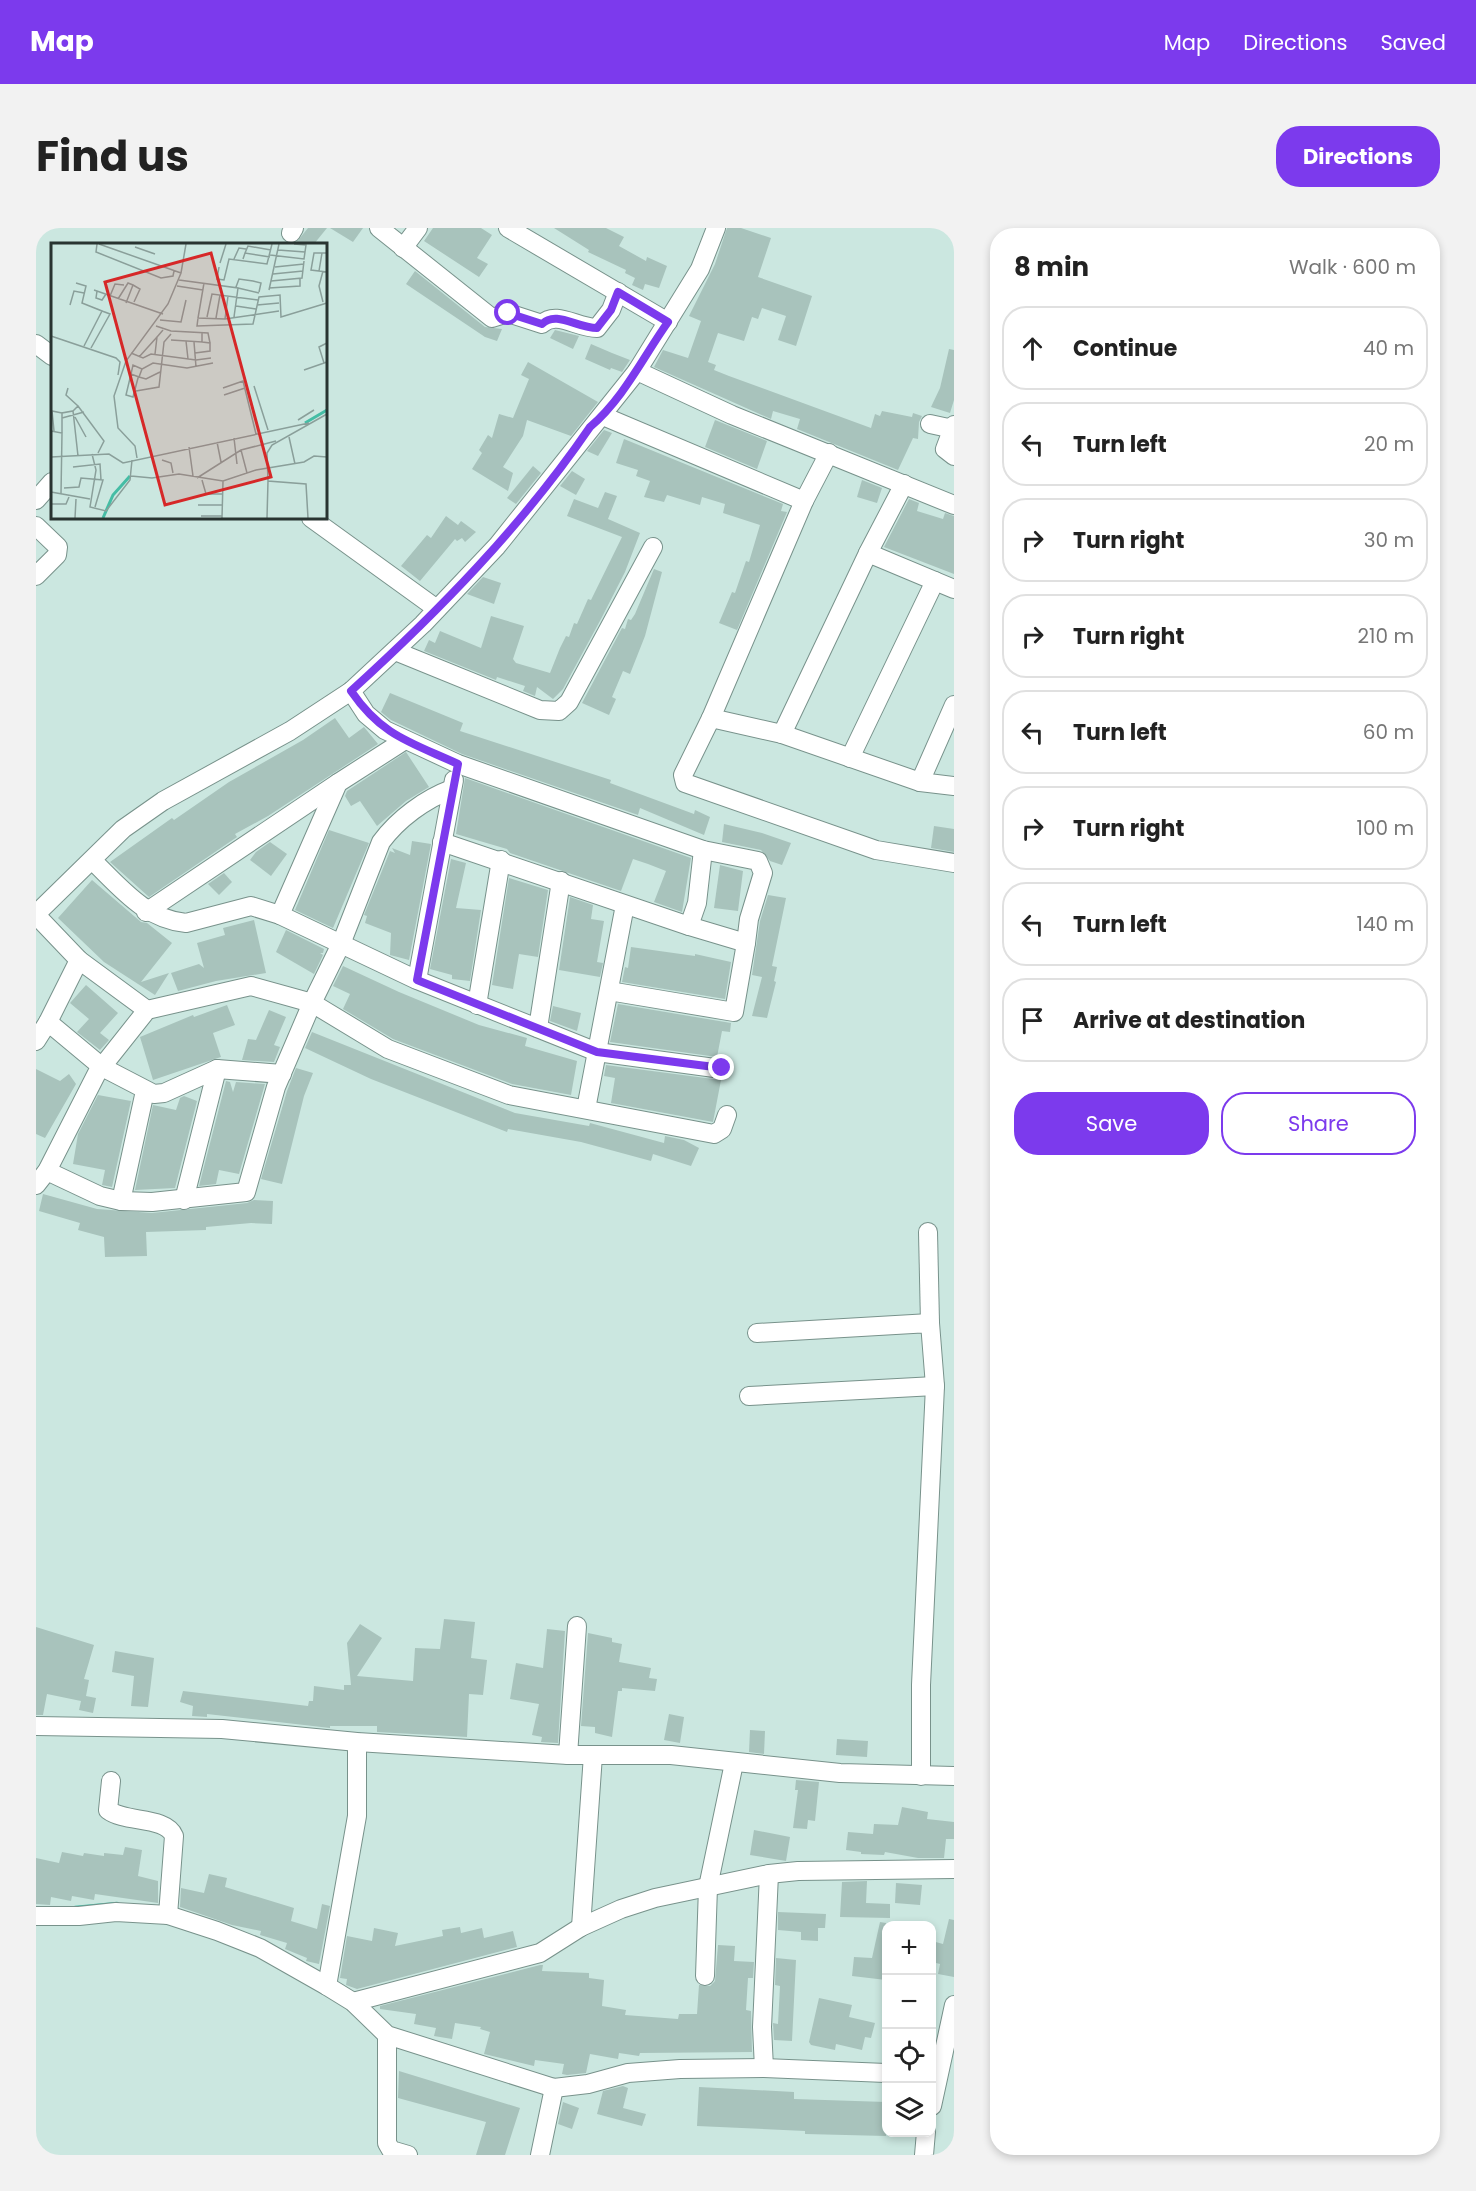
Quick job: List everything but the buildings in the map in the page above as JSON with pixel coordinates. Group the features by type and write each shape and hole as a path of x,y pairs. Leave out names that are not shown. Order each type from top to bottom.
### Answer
{"street":[{"path":"379,228 492,318 508,313 542,324 548,318 556,317 583,328 597,328 611,310 618,292"},
{"path":"403,248 418,228"},
{"path":"508,228 668,322"},
{"path":"147,1010 79,960 36,915 123,829 163,801 290,731 351,691 437,609 497,546 637,371 646,353 700,269 716,228"},
{"path":"637,371 732,415 954,504"},
{"path":"603,416 804,501"},
{"path":"930,424 953,427 945,449 954,456"},
{"path":"829,453 804,501 711,718 683,775 685,783 876,850 954,863"},
{"path":"36,500 51,483"},
{"path":"782,734 868,553 904,484"},
{"path":"312,519 437,609"},
{"path":"36,526 58,547 57,555 36,576"},
{"path":"395,651 540,710 559,711 568,702 653,547"},
{"path":"868,553 954,590"},
{"path":"850,758 935,581"},
{"path":"351,691 366,714 385,730 458,764 704,850 758,861 763,873 749,919 734,1012 609,991"},
{"path":"920,782 954,705"},
{"path":"711,718 782,734 920,782 954,786"},
{"path":"146,912 405,740"},
{"path":"417,980 458,764"},
{"path":"280,915 338,783"},
{"path":"452,789 432,796 390,830 381,842 341,944 312,1003 276,1087 246,1192 184,1200 121,1201 100,1197 41,1178 102,1067 147,1010 251,986 312,1003 388,1049 508,1095 714,1134 722,1129 727,1115"},
{"path":"442,842 501,860 625,905 746,943"},
{"path":"689,926 697,903 704,850"},
{"path":"477,1005 501,860"},
{"path":"93,861 146,912 186,923 246,906 280,915 417,980 597,1052 722,1068"},
{"path":"538,1028 561,881"},
{"path":"586,1109 625,905"},
{"path":"36,1041 79,960"},
{"path":"48,1022 102,1067 145,1091 164,1093 217,1069 282,1074"},
{"path":"184,1200 217,1069"},
{"path":"121,1201 145,1091"},
{"path":"921,1776 921,1685 935,1386 930,1323 928,1232"},
{"path":"757,1333 930,1323"},
{"path":"749,1396 935,1386"},
{"path":"568,1755 577,1626"},
{"path":"36,1726 222,1730 357,1742 568,1755 670,1755 840,1773 954,1776"},
{"path":"327,1986 357,1816 357,1742"},
{"path":"581,1928 593,1755"},
{"path":"705,1976 708,1887 734,1763"},
{"path":"111,1781 108,1810 134,1820 161,1824 172,1830 174,1836 168,1915"},
{"path":"353,2002 540,1953 581,1928 621,1909 708,1887 769,1874 893,1868 954,1869"},
{"path":"764,2068 762,2027 769,1874"},
{"path":"36,1916 80,1916 116,1912 168,1915 260,1948 353,2002 387,2035 554,2088 588,2084 628,2073 680,2069 764,2068 882,2073"},
{"path":"936,2094 941,2078 954,2005"},
{"path":"387,2035 387,2144 391,2150 408,2155"},
{"path":"540,2155 554,2088"},
{"path":"924,2155 926,2137"}],"waterway":[{"path":"75,1908 117,1904"}],"route":[{"path":"508,313 530,317 542,324 548,318 556,317 583,328 597,328 611,310 618,292 668,322 646,353 637,371 603,416 590,427 574,451 497,546 423,624 351,691 366,714 385,730 458,764 417,980 597,1052 722,1068"}]}
